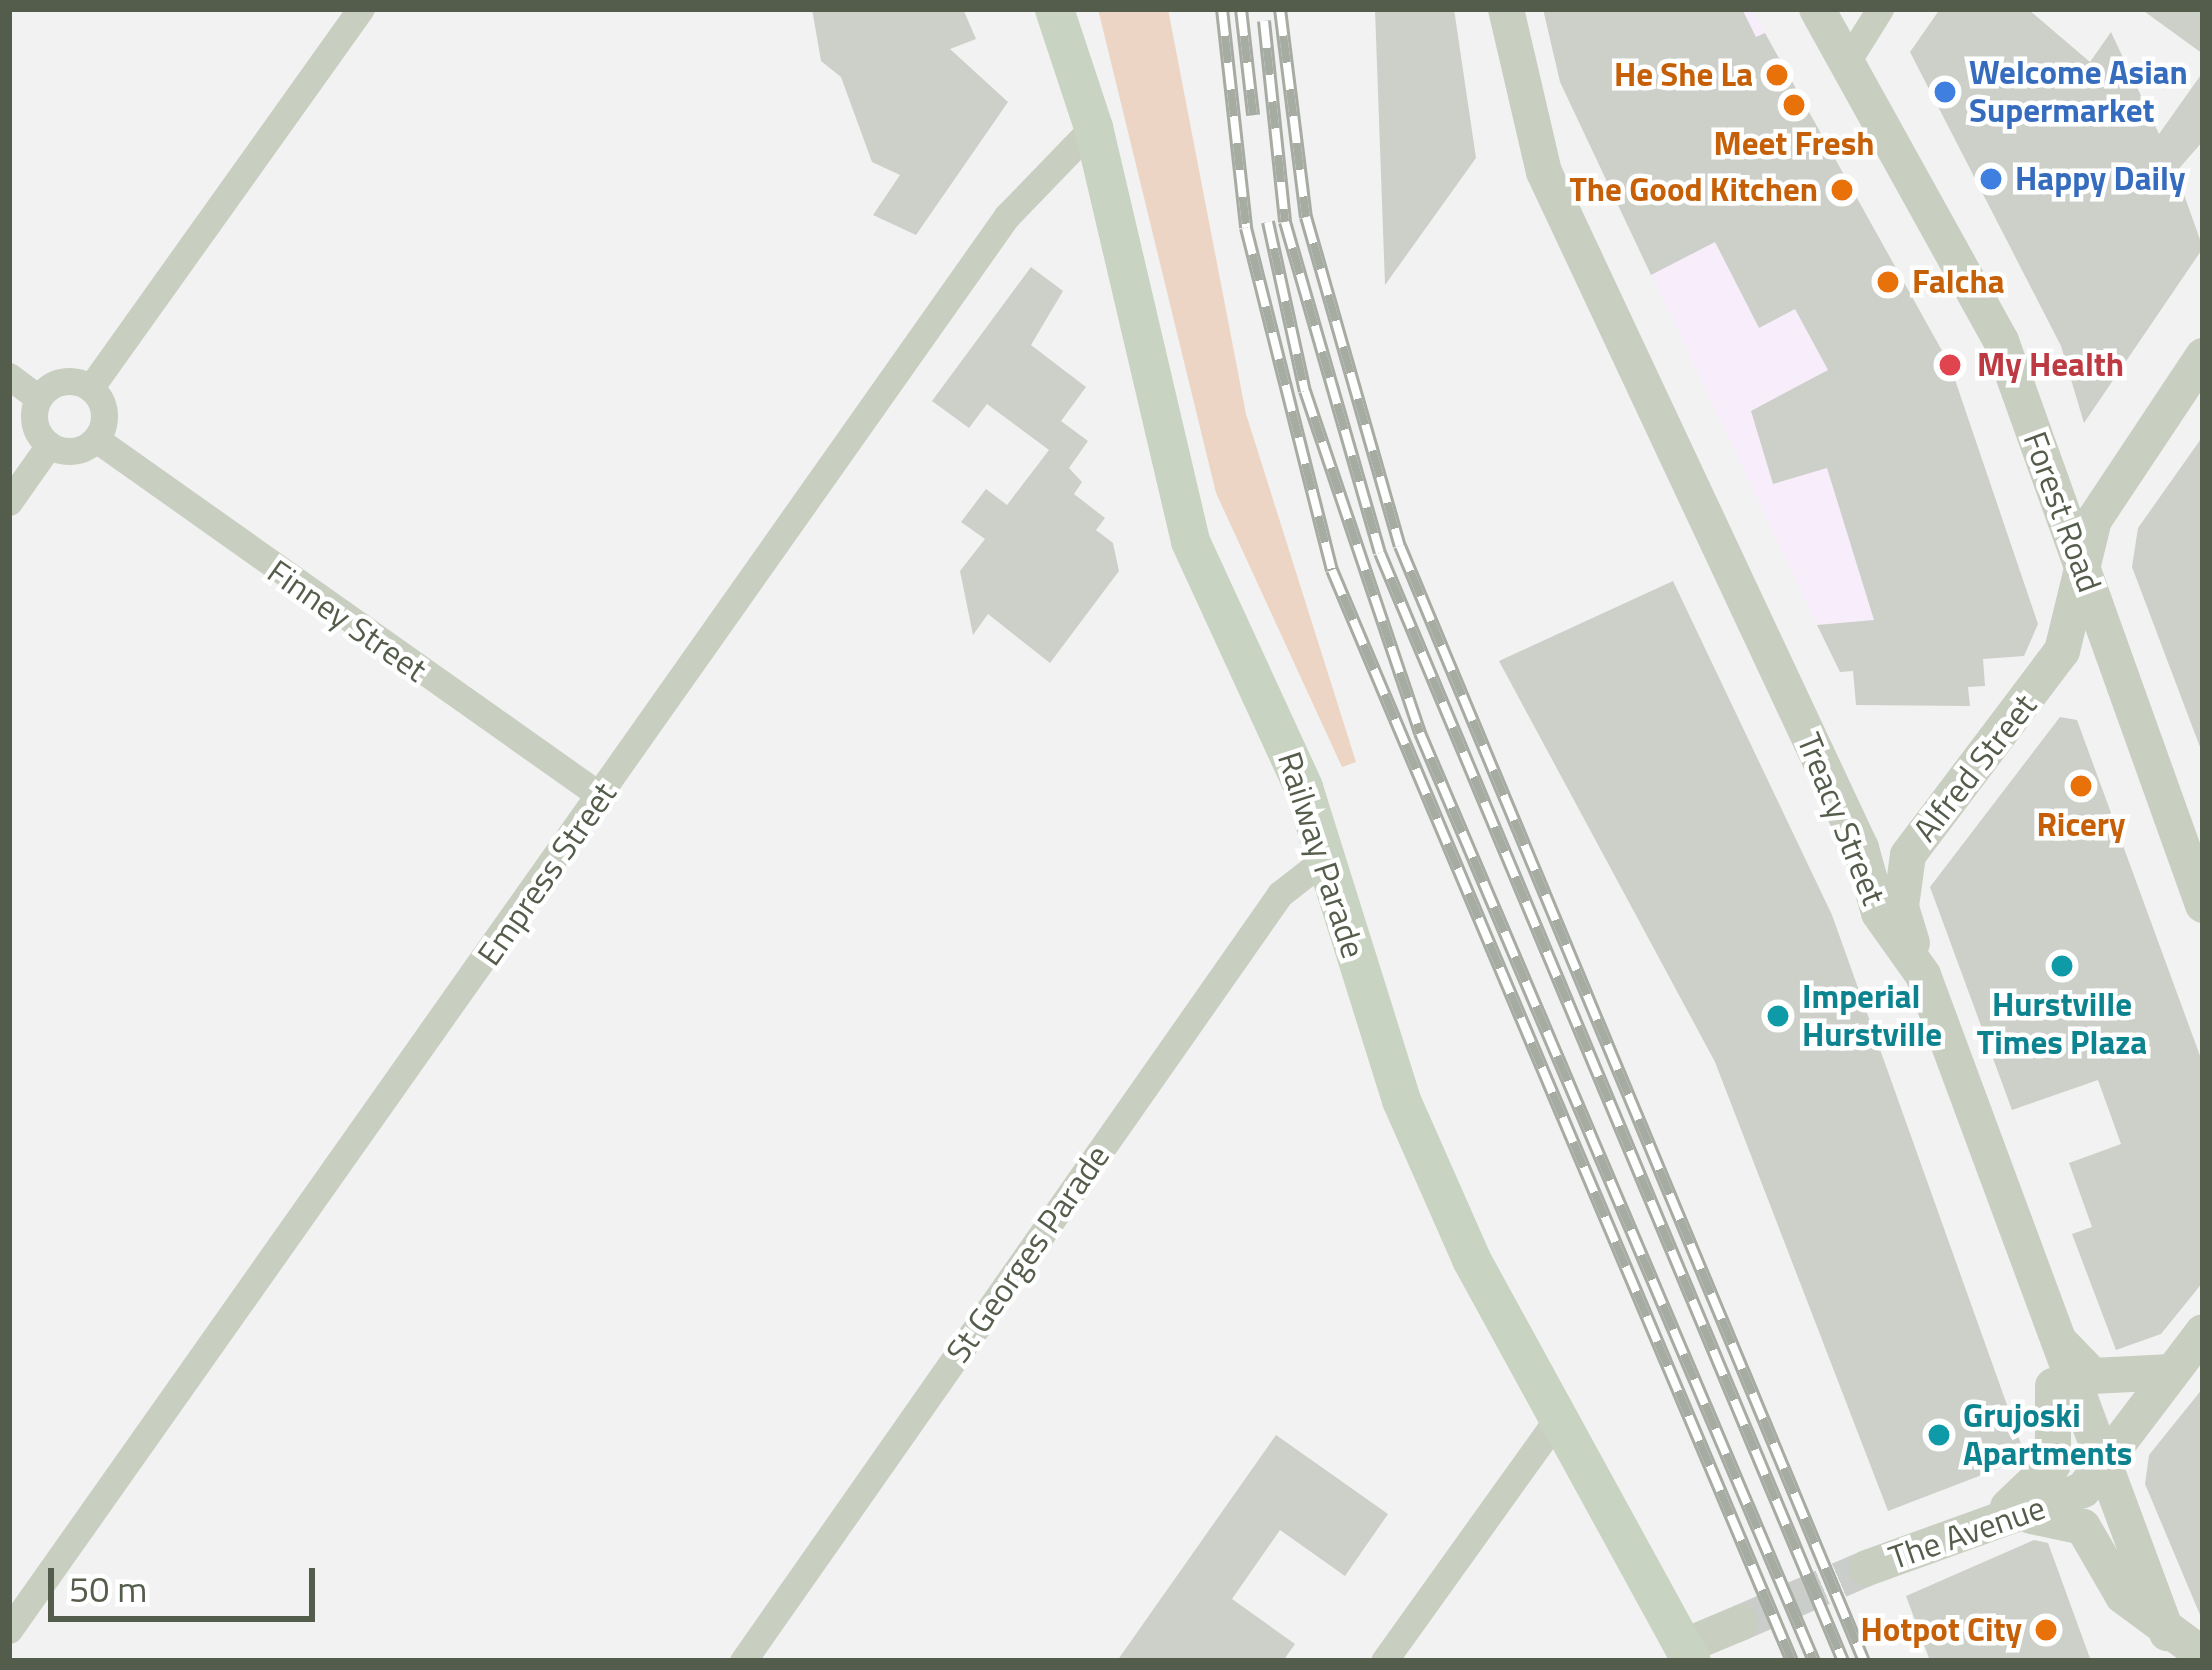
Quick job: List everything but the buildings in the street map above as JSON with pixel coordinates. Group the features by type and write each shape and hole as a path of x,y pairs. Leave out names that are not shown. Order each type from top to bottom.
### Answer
{"main road":[{"name":"Railway Parade","path":"1054,9 1093,127 1190,541 1326,858 1434,1183 1688,1654"}],"street":[{"path":"91,387 361,9"},
{"name":"Treacy Street","path":"1506,9 1544,172 1861,848 1880,914 1923,975 2167,1647"},
{"name":"Forest Road","path":"1816,9 1850,56 2001,341 2086,566 2203,905"},
{"path":"1850,56 1880,9"},
{"name":"Empress Street","path":"9,1630 602,797 1021,197 1093,127"},
{"name":"Alfred Street","path":"1923,975 1900,906 1908,855 2053,666 2108,491 2203,356"},
{"path":"9,376 38,398"},
{"path":"57,382 91,387 105,411 96,440 74,451 49,445 35,423 38,398 57,382"},
{"name":"Finney Street","path":"96,440 602,797"},
{"path":"9,502 49,445"},
{"name":"St Georges Parade","path":"742,1661 1280,894 1326,858"},
{"path":"2049,1323 2074,1367 2093,1376 2171,1372"},
{"path":"1996,1517 2046,1479 2058,1446 2049,1323"},
{"name":"The Avenue","path":"1867,1568 1996,1517 2063,1499 2103,1471 2203,1333"},
{"path":"1384,1661 1559,1417"},
{"path":"1996,1517 2053,1515 2083,1527 2122,1596 2167,1647 2203,1655"},
{"path":"1688,1654 1741,1623"}],"shaded area":[{"path":"1098,9 1168,9 1246,414 1356,762 1342,767 1216,493"},
{"path":"1543,9 1751,9 1950,365 2032,606 1817,625 1559,79"}],"tunnel":[{"path":"1740,1623 1867,1568"}],"railway":[{"path":"1222,9 1246,228 1332,570 1792,1661"},
{"path":"1241,9 1253,115"},
{"path":"1280,9 1306,217 1400,546 1864,1661"},
{"path":"1264,21 1285,222 1380,553 1843,1661"},
{"path":"1268,222 1305,391 1420,733 1814,1661"}],"place":[{"name":"He She La","path":"1777,75"},
{"name":"Welcome Asian Supermarket","path":"1945,92"},
{"name":"Meet Fresh","path":"1794,105"},
{"name":"Happy Daily","path":"1991,179"},
{"name":"The Good Kitchen","path":"1842,190"},
{"name":"Falcha","path":"1888,282"},
{"name":"My Health","path":"1950,365"},
{"name":"Ricery","path":"2081,786"},
{"name":"Hurstville Times Plaza","path":"2062,966"},
{"name":"Imperial Hurstville","path":"1778,1016"},
{"name":"Grujoski Apartments","path":"1939,1435"},
{"name":"Hotpot City","path":"2046,1630"}]}
